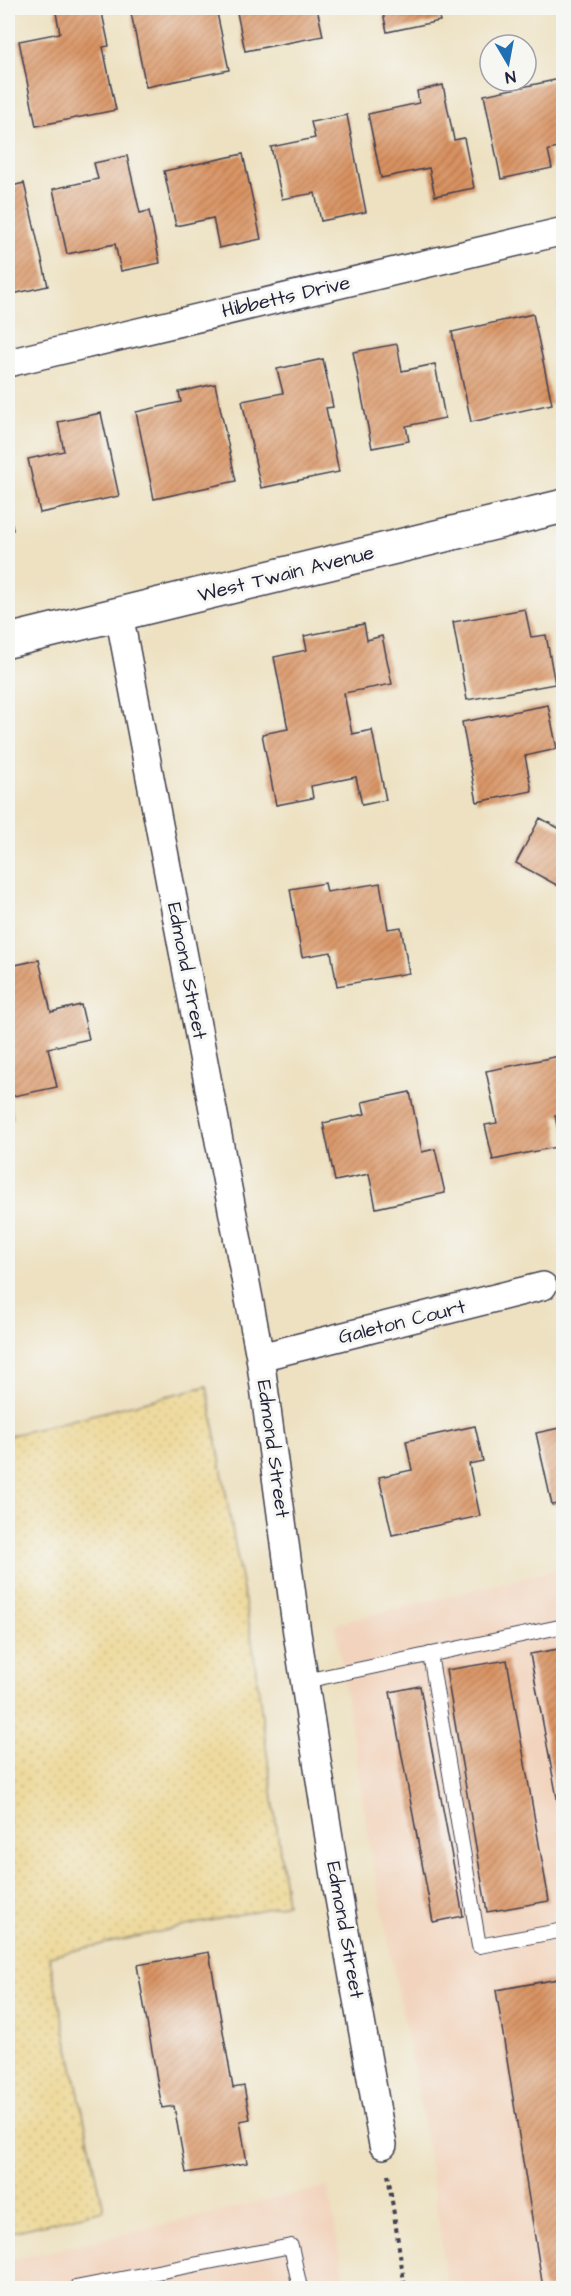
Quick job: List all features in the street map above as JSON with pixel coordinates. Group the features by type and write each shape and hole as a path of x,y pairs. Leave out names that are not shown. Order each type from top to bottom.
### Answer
{"street":[{"name":"Hibbetts Drive","path":"8,363 564,231"},
{"name":"West Twain Avenue","path":"8,641 564,506"},
{"name":"Edmond Street","path":"118,614 260,1357 335,1876 383,2145"},
{"name":"Galeton Court","path":"260,1357 543,1286"}],"lane":[{"path":"305,1680 564,1626"},
{"path":"430,1654 479,1946 564,1930"},
{"path":"75,2289 291,2246 300,2289"}],"path":[{"path":"383,2145 405,2289"}],"shaded area":[{"path":"563,1568 563,2288 448,2288 423,2118 373,1864 335,1624"},
{"path":"328,2186 346,2288 8,2288 8,2261"}],"sand":[{"path":"207,1386 252,1641 287,1904 49,1956 104,2210 8,2233 8,1436"}],"building":[{"path":"55,8 101,8 109,46 103,47 116,110 36,126 19,41 60,33"},
{"path":"130,8 216,8 229,70 146,87"},
{"path":"236,8 317,8 323,36 245,51"},
{"path":"382,8 437,8 440,21 387,32"},
{"path":"560,79 564,94 564,147 548,150 552,168 501,179 484,95 538,93 538,84"},
{"path":"443,85 454,140 464,138 474,188 435,196 429,168 381,178 368,114 419,103 417,91"},
{"path":"8,108 12,125 8,126"},
{"path":"347,115 366,212 321,221 315,193 282,199 271,147 315,138 311,122"},
{"path":"243,154 261,239 219,248 213,218 176,226 164,171"},
{"path":"127,156 140,213 149,211 160,263 121,271 115,244 67,254 53,189 98,179 94,163"},
{"path":"24,183 48,286 8,295 8,187"},
{"path":"564,304 564,326 562,326 558,305"},
{"path":"533,314 552,404 471,422 452,332"},
{"path":"397,344 402,371 435,364 445,418 406,426 409,441 372,448 353,352"},
{"path":"323,359 333,407 326,408 339,472 261,488 242,401 283,393 277,369"},
{"path":"215,384 236,481 154,499 136,412 181,402 179,392"},
{"path":"101,413 119,496 40,513 28,459 64,451 58,422"},
{"path":"8,508 13,530 8,531"},
{"path":"525,609 531,637 546,635 555,684 467,700 453,622"},
{"path":"364,624 367,640 382,636 392,684 344,693 352,734 372,730 386,800 362,805 356,777 311,786 313,798 276,805 262,734 288,729 274,657 307,650 304,636"},
{"path":"548,705 557,749 525,756 532,791 477,802 462,722"},
{"path":"540,818 564,831 564,889 516,863"},
{"path":"325,883 327,892 380,883 388,929 401,927 409,973 337,986 331,952 302,957 290,889"},
{"path":"8,958 10,966 39,960 51,1012 81,1005 89,1039 48,1048 57,1087 9,1097 14,1119 8,1120"},
{"path":"564,1055 564,1114 555,1116 561,1146 493,1160 485,1125 497,1123 486,1071"},
{"path":"410,1092 422,1152 435,1149 445,1193 376,1208 369,1174 335,1181 323,1123 365,1114 362,1102"},
{"path":"475,1426 483,1461 469,1464 480,1516 392,1535 379,1477 412,1470 406,1441"},
{"path":"564,1427 564,1503 552,1505 536,1433"},
{"path":"564,1648 564,1825 562,1825 530,1654"},
{"path":"507,1660 549,1901 487,1912 446,1670"},
{"path":"420,1686 463,1916 433,1922 390,1692"},
{"path":"209,1952 233,2088 244,2086 250,2119 240,2121 247,2163 186,2173 174,2106 162,2108 137,1965"},
{"path":"564,1978 564,2288 543,2288 496,1990"}]}
